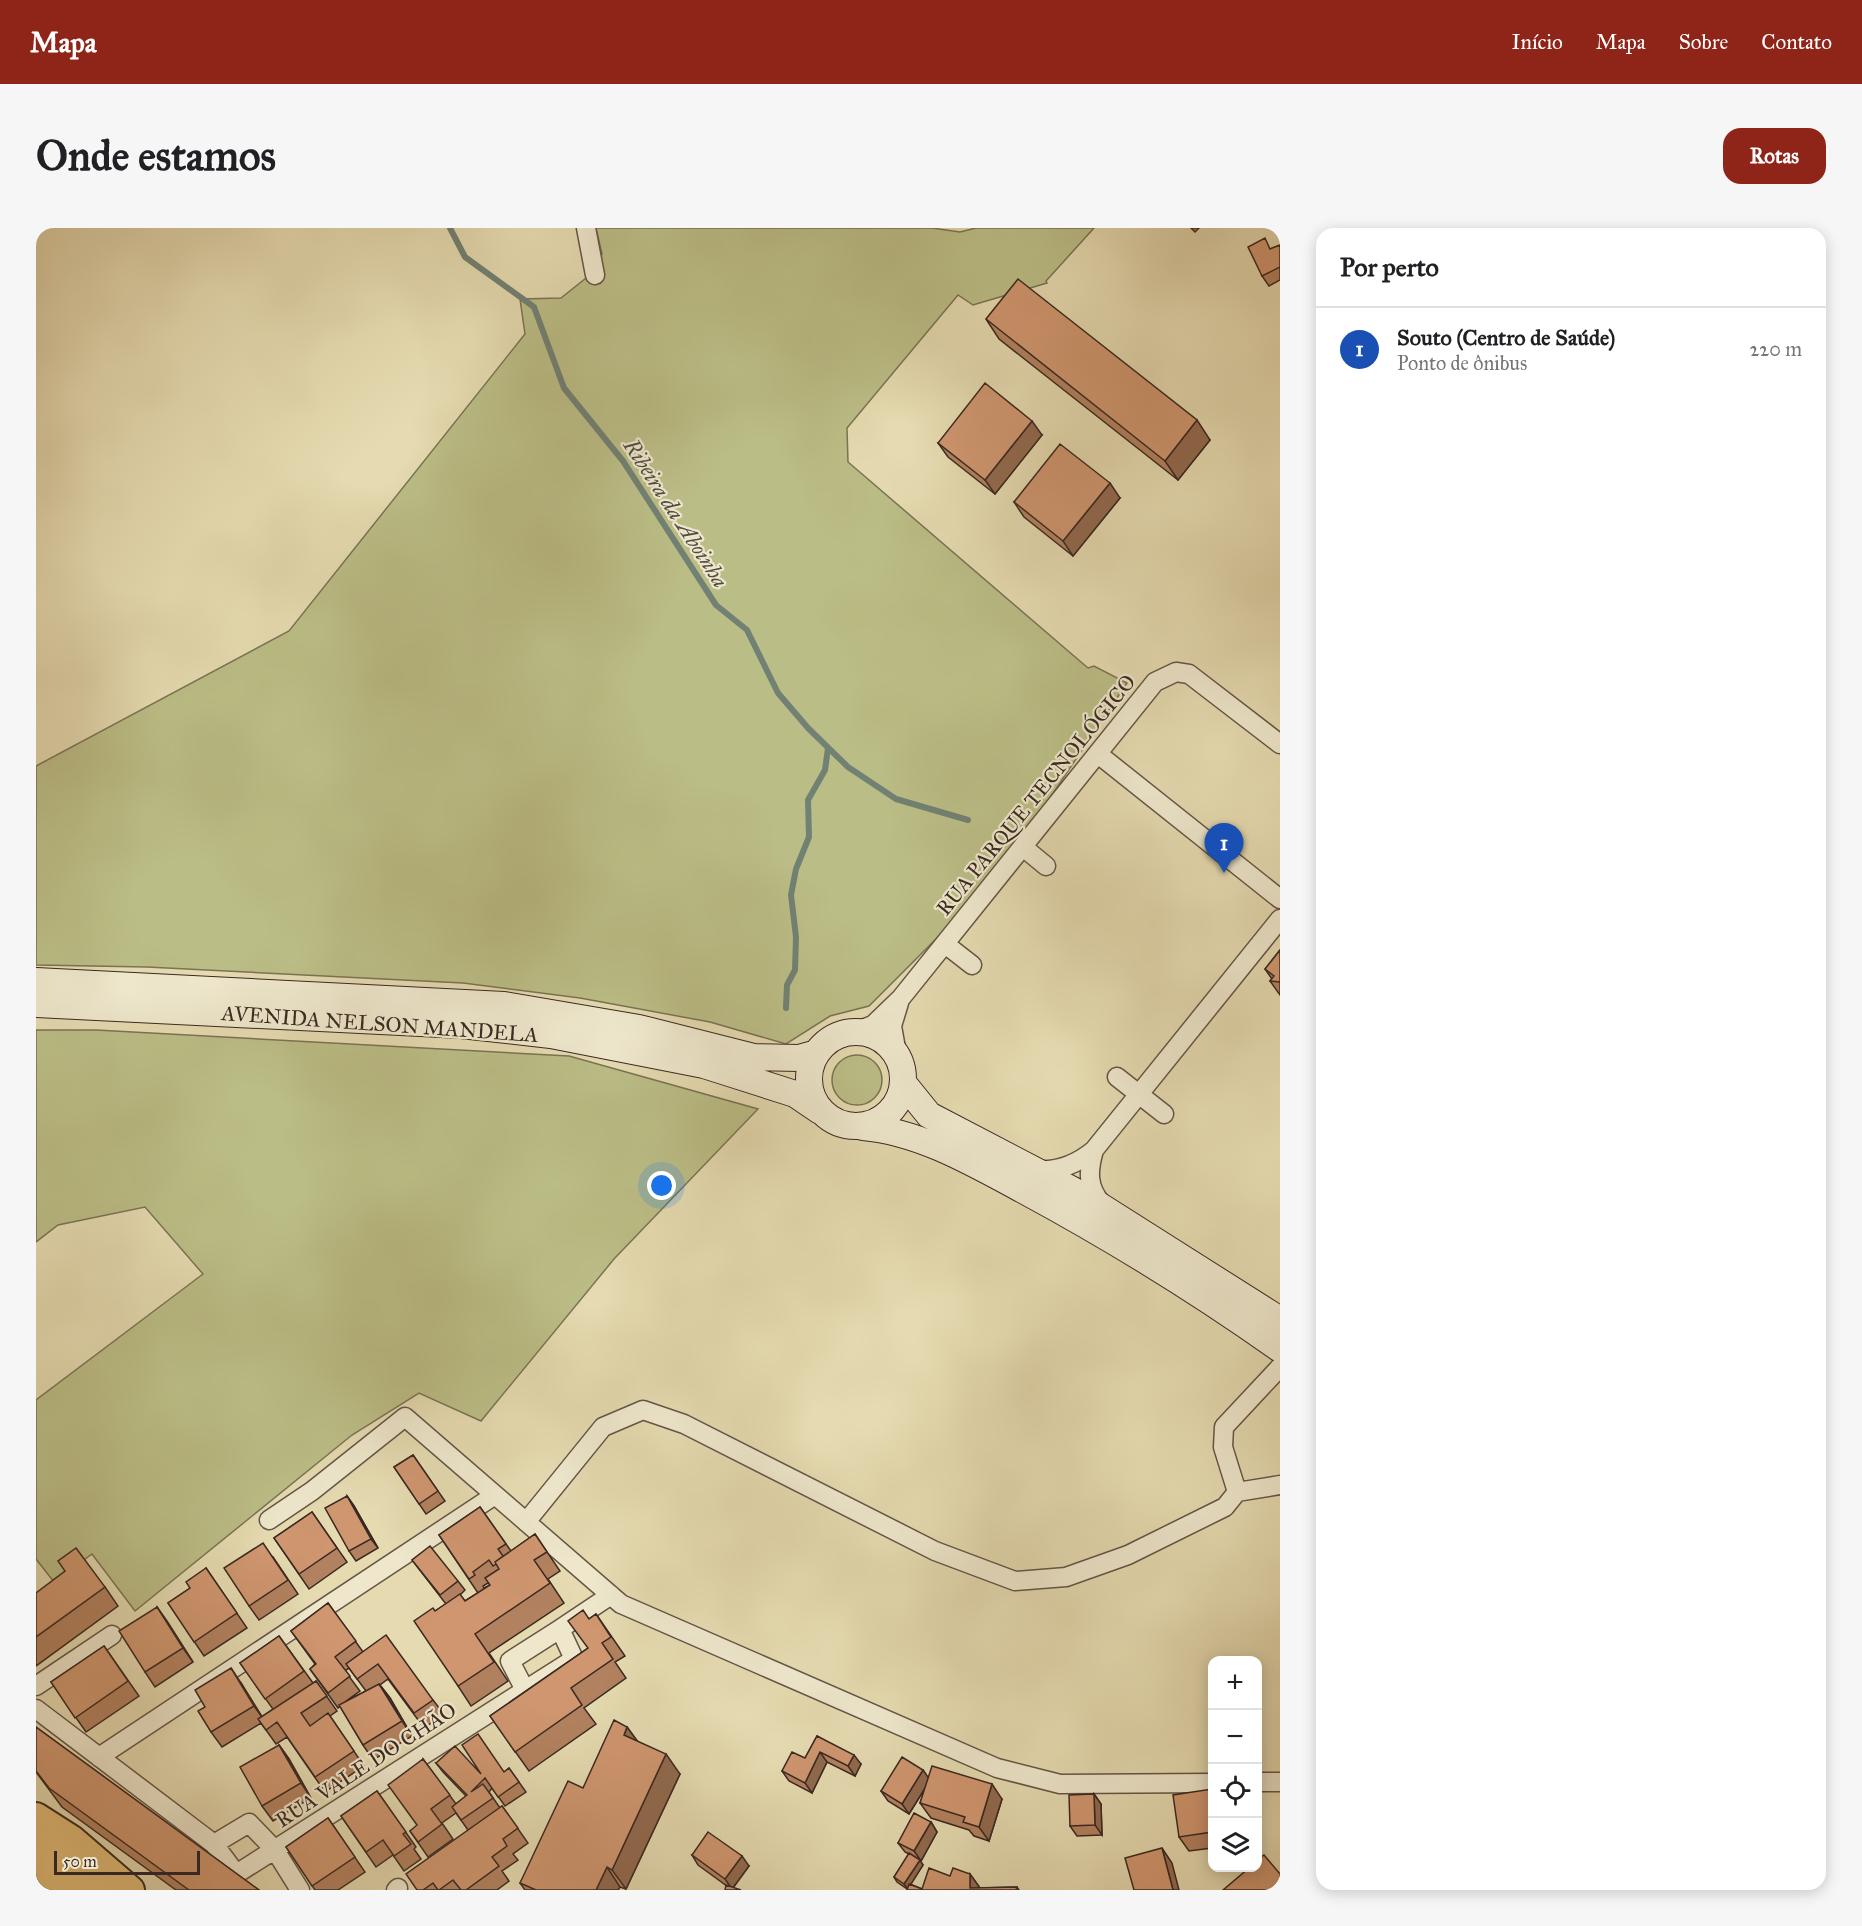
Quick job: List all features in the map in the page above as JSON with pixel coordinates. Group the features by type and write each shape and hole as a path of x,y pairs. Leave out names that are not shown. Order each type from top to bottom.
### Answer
{"main road":[{"name":"AVENIDA NELSON MANDELA","path":"36,981 504,1005 639,1028 754,1057 799,1058 817,1053"},
{"name":"AVENIDA NELSON MANDELA","path":"36,1004 461,1025 551,1035 704,1065 795,1094 820,1111"},
{"path":"863,1127 878,1122 891,1113 900,1100 904,1084 903,1069 897,1054 880,1038 857,1031 841,1034 827,1041 817,1053 810,1067 809,1083 812,1098 820,1111 832,1121 847,1126 905,1133 986,1170 1124,1246 1280,1349"},
{"path":"904,1084 929,1115 1036,1170 1107,1210 1280,1320"},
{"path":"36,1817 72,1840 130,1890"},
{"path":"42,1852 67,1890"},
{"path":"42,1852 99,1890"}],"street":[{"path":"586,228 595,275"},
{"name":"RUA PARQUE TECNOLÓGICO","path":"857,1031 873,1025 902,998 1155,682 1176,672 1189,674 1204,683 1280,744"},
{"path":"1098,754 1280,899"},
{"path":"1023,848 1046,866"},
{"path":"1036,1170 1063,1168 1081,1161 1094,1150 1280,919"},
{"path":"945,944 972,965"},
{"name":"RUA PARQUE TECNOLÓGICO","path":"897,1054 892,1026 894,1014 902,998"},
{"path":"1116,1077 1164,1114"},
{"path":"1094,1150 1088,1171 1091,1186 1107,1210"},
{"path":"1237,1492 1223,1447 1224,1427 1280,1367"},
{"path":"526,1522 603,1427 643,1410 684,1424 935,1551 1015,1581 1066,1577 1128,1555 1225,1507 1237,1492 1280,1485"},
{"path":"269,1520 312,1491 405,1417 621,1604 997,1768 1060,1784 1208,1783"},
{"path":"99,1757 495,1495"},
{"path":"525,1690 510,1661 611,1595"},
{"name":"RUA VALE DO CHÃO","path":"214,1844 233,1876 275,1850 574,1659 560,1629"},
{"path":"36,1686 112,1635"},
{"path":"36,1709 214,1844 249,1823 275,1850 300,1890"},
{"path":"1262,1782 1280,1782"}],"green space":[{"path":"596,228 932,228 960,232 976,228 1094,228 1046,281 1047,283 973,305 958,295 847,428 848,462 1088,668 1094,666 1127,683 1013,853 957,918 869,1006 830,1016 786,1044 710,1022 580,998 463,983 147,967 36,965 36,766 289,631 525,334 520,299 561,298 591,274 602,254"},
{"path":"36,1030 96,1030 569,1056 758,1109 614,1259 481,1421 419,1393 352,1435 135,1611 92,1554 54,1582 36,1559 36,1400 203,1274 145,1207 58,1225 36,1242"},
{"path":"852,1055 862,1055 875,1062 882,1075 882,1085 875,1098 862,1105 852,1105 843,1101 836,1094 832,1085 832,1075 836,1066 843,1059"}],"building":[{"path":"1265,238 1270,249 1280,245 1280,267 1262,276 1248,247"},
{"path":"1018,279 1197,420 1165,461 986,319"},
{"path":"985,383 1032,421 985,480 938,443"},
{"path":"1060,444 1110,483 1063,541 1014,502"},
{"path":"1280,950 1280,982 1270,981 1274,976 1265,969"},
{"path":"413,1455 438,1491 419,1504 394,1467"},
{"path":"347,1496 371,1539 349,1551 325,1508"},
{"path":"480,1507 506,1544 498,1549 503,1556 495,1562 496,1564 493,1566 489,1560 473,1572 475,1575 469,1579 439,1535"},
{"path":"312,1512 337,1548 299,1574 274,1538"},
{"path":"535,1534 547,1552 534,1560 550,1583 475,1634 494,1662 458,1686 414,1621 433,1608 435,1611 460,1594 465,1601 490,1585 485,1578 499,1569 495,1562"},
{"path":"263,1543 288,1580 249,1606 224,1568"},
{"path":"430,1546 458,1581 440,1595 412,1560"},
{"path":"76,1548 105,1587 36,1637 36,1593 65,1571 58,1561"},
{"path":"206,1568 237,1613 194,1642 168,1603 190,1588 186,1582"},
{"path":"328,1603 356,1641 335,1657 350,1676 328,1693 310,1669 316,1664 291,1631"},
{"path":"157,1607 183,1648 145,1672 119,1631"},
{"path":"583,1610 589,1619 596,1614 611,1637 602,1643 613,1659 571,1688 582,1705 515,1752 490,1716 588,1648 568,1621"},
{"path":"386,1635 433,1700 414,1713 378,1664 357,1679 346,1664"},
{"path":"279,1636 304,1671 265,1699 240,1663"},
{"path":"104,1646 128,1681 75,1718 51,1682"},
{"path":"231,1668 254,1706 211,1732 198,1711 205,1707 195,1690"},
{"path":"316,1681 327,1696 301,1713 310,1726 328,1713 354,1751 315,1777 277,1722 266,1730 258,1719"},
{"path":"379,1684 402,1721 363,1745 339,1705"},
{"path":"614,1720 627,1727 624,1735 666,1754 612,1870 607,1867 596,1890 536,1890 520,1883 568,1781 583,1788"},
{"path":"36,1727 259,1890 189,1890 49,1788 36,1771"},
{"path":"478,1734 504,1772 509,1768 519,1782 498,1797 485,1778 471,1792 483,1784 493,1798 461,1820 452,1807 467,1795 436,1763 455,1746 481,1774 462,1745"},
{"path":"817,1736 854,1755 848,1766 820,1752 805,1783 782,1771 792,1752 805,1758"},
{"path":"279,1745 301,1783 262,1806 240,1767"},
{"path":"902,1757 923,1770 902,1804 881,1791"},
{"path":"423,1759 450,1795 431,1809 442,1824 418,1842 410,1831 417,1825 388,1785"},
{"path":"932,1766 992,1784 979,1827 963,1822 965,1817 920,1803"},
{"path":"1208,1790 1208,1833 1179,1837 1173,1795"},
{"path":"377,1791 406,1832 403,1834 411,1844 394,1856 383,1840 366,1852 341,1816"},
{"path":"1094,1794 1095,1825 1070,1826 1069,1795"},
{"path":"502,1806 518,1828 503,1839 507,1846 492,1857 499,1866 466,1890 461,1890 453,1880 439,1890 433,1883 423,1890 417,1890 406,1874"},
{"path":"914,1813 931,1822 914,1851 898,1843"},
{"path":"328,1818 355,1857 312,1886 286,1847"},
{"path":"708,1832 742,1856 725,1879 692,1855"},
{"path":"1162,1848 1173,1890 1134,1890 1125,1858"},
{"path":"909,1853 920,1860 904,1884 894,1877"},
{"path":"1264,1855 1280,1874 1280,1890 1223,1890 1244,1872 1262,1872 1262,1856"},
{"path":"929,1868 950,1876 953,1868 970,1874 970,1888 1017,1887 1016,1890 907,1890 909,1884 922,1889"},
{"path":"36,1883 43,1890 36,1890"},
{"path":"726,1885 741,1890 725,1890"}],"waterway":[{"name":"Ribeira da Aboinha","path":"450,228 465,257 534,307 564,388 623,461 716,605 747,630 778,693 808,728 848,767 896,799 968,820"},
{"path":"786,1008 787,985 795,970 796,937 791,895 796,869 809,837 808,800 825,770 828,748"}],"place":[{"name":"Souto (Centro de Saúde)","path":"1224,873"}]}
